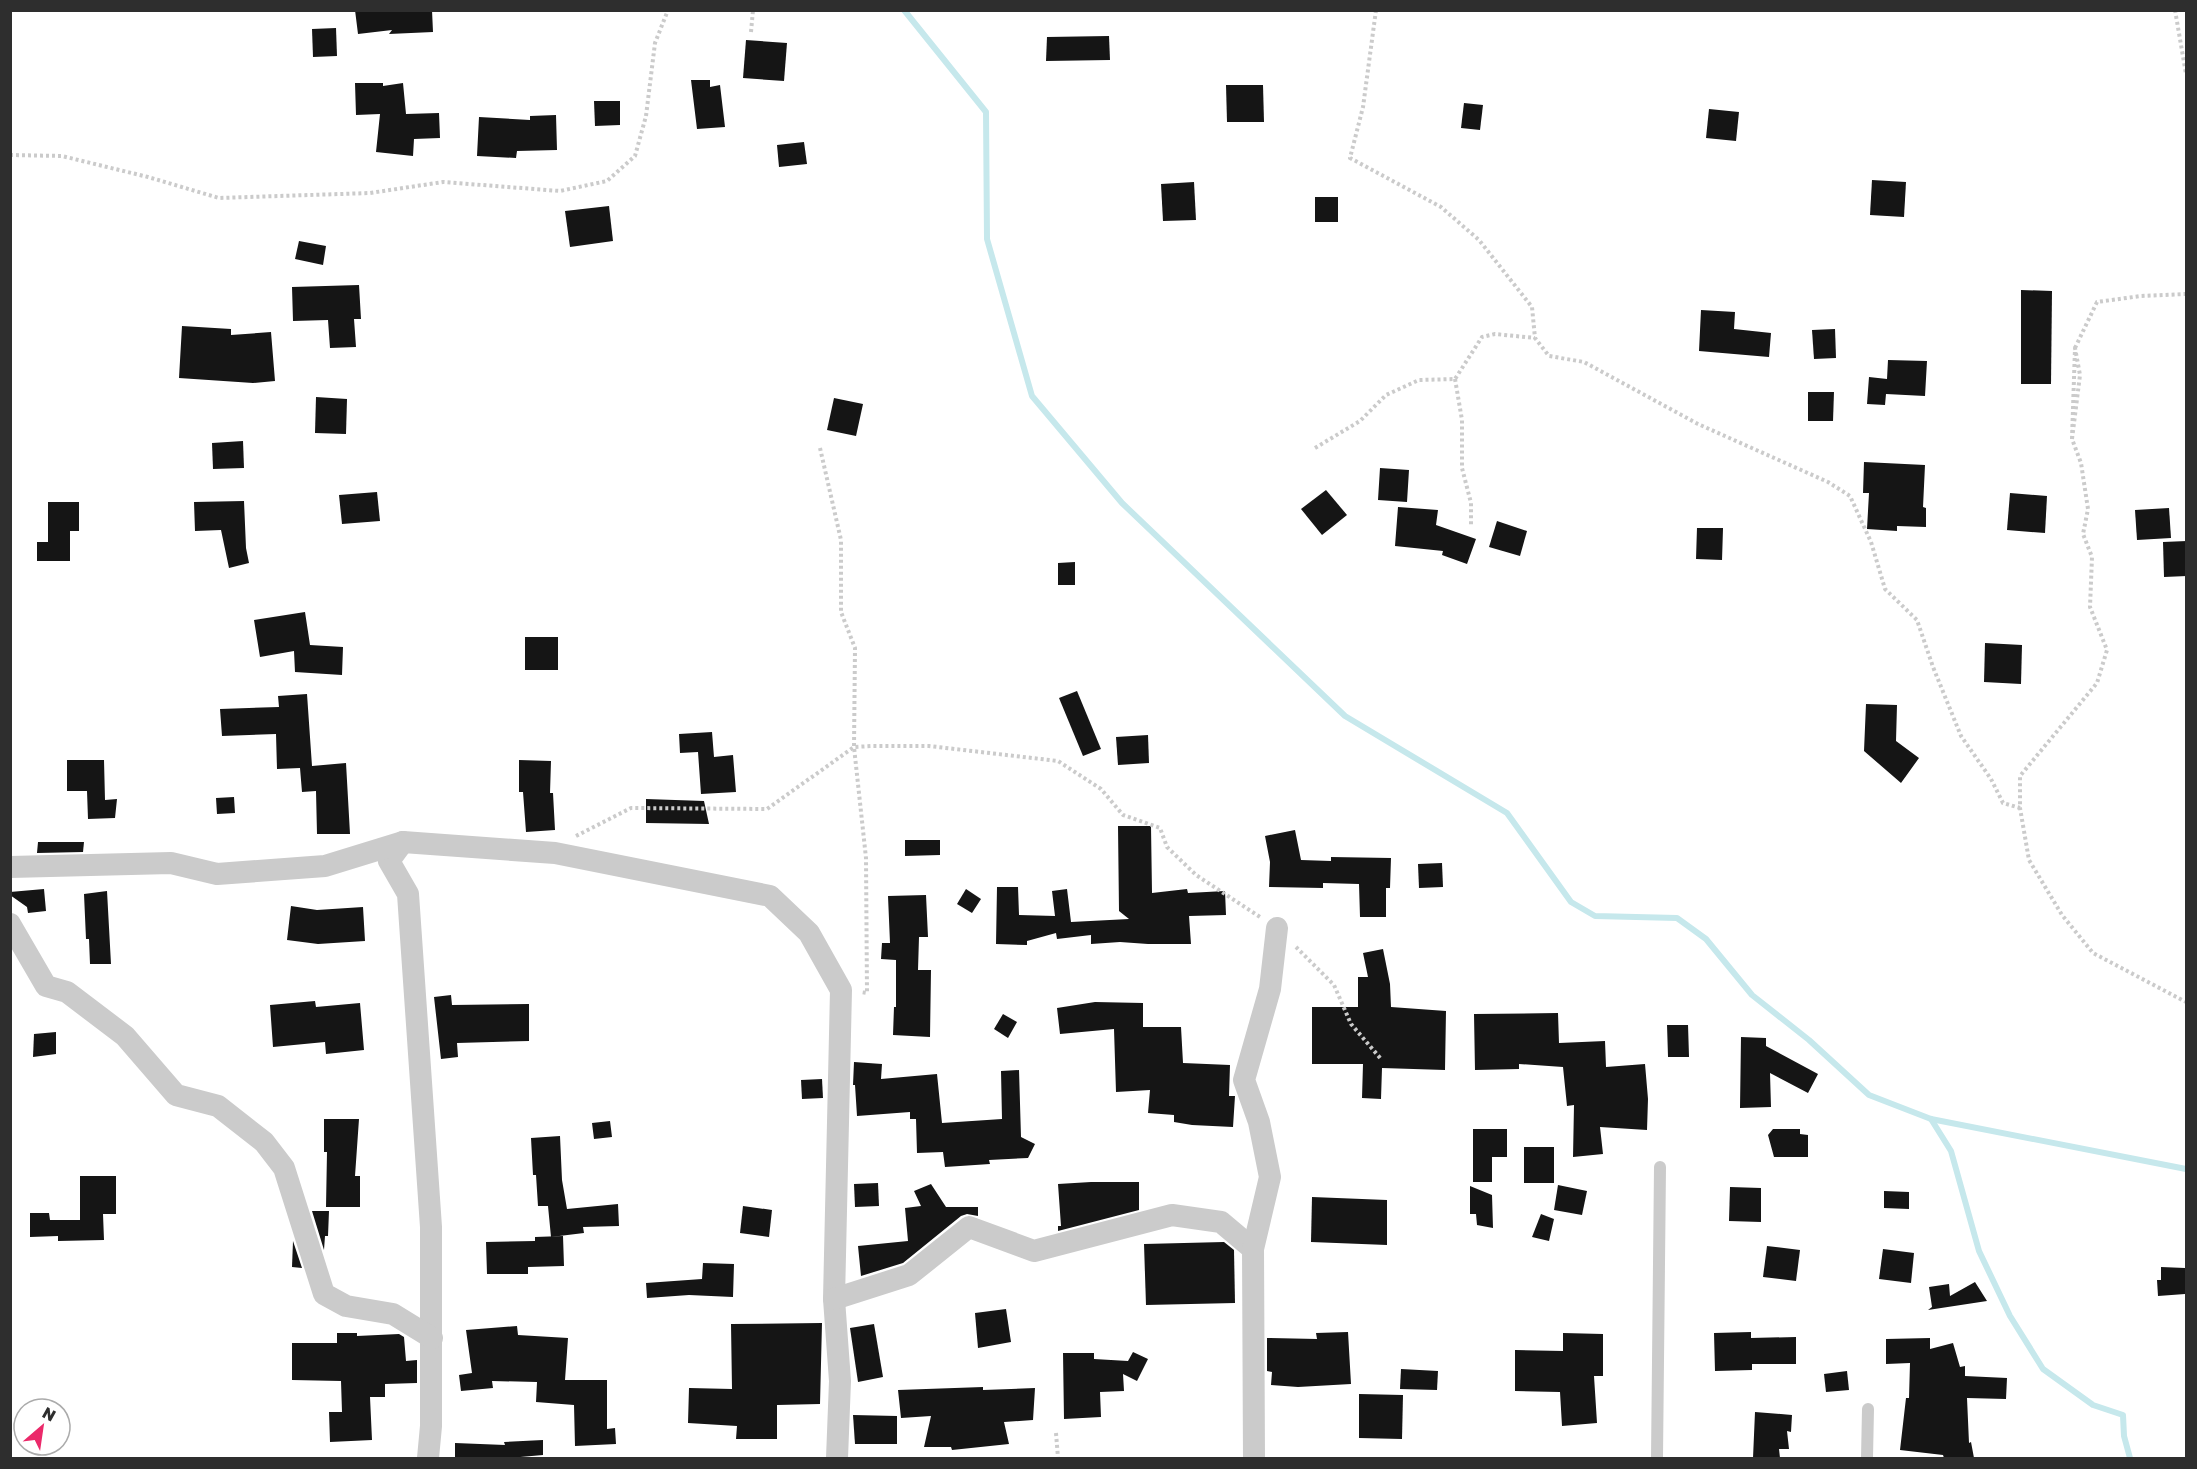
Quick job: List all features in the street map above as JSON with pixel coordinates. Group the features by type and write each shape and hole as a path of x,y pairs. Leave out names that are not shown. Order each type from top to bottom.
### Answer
{"street":[{"path":"403,842 389,861 408,894 431,1227 431,1426 428,1458"},
{"path":"10,867 171,863 217,874 325,866 403,842 555,853 770,896 809,933 841,990 834,1299 840,1381 837,1458"},
{"path":"10,924 46,986 68,992 125,1036 176,1095 218,1106 264,1142 284,1168 324,1294 346,1306 393,1314 432,1338"},
{"path":"1254,1458 1253,1249 1270,1177 1259,1122 1244,1080 1270,989 1277,928"},
{"path":"834,1299 909,1275 969,1227 1034,1251 1172,1215 1221,1222 1253,1249"}],"lane":[{"path":"1657,1458 1660,1167"},
{"path":"1867,1458 1868,1409"}],"path":[{"path":"10,155 62,156 148,177 219,198 370,193 444,182 560,191 607,181 635,156 646,116 655,43 668,10"},
{"path":"751,32 753,10"},
{"path":"1376,10 1363,107 1350,158 1441,207 1479,240 1532,307 1535,338 1549,356 1584,362 1698,424 1828,482 1850,496 1871,542 1885,589 1917,620 1961,736 2003,803 2020,808"},
{"path":"2175,10 2187,74"},
{"path":"2187,294 2141,296 2097,302 2075,348 2072,439 2080,463 2088,509 2083,534 2092,557 2090,607 2107,650 2097,683 2020,776 2020,808 2029,860 2062,915 2093,953 2187,1002"},
{"path":"1471,525 1471,503 1462,468 1462,420 1455,379 1482,337 1495,334 1535,338"},
{"path":"1315,448 1360,421 1386,395 1419,380 1455,379"},
{"path":"820,448 841,540 841,612 855,648 854,747 866,858 867,993 841,990"},
{"path":"555,853 579,833 630,808 767,809 854,747 929,746 1058,761 1101,789 1122,815 1160,828 1167,847 1196,875 1277,928 1334,985 1351,1024 1381,1059"},
{"path":"1056,1434 1058,1458"}],"building":[{"path":"355,10 432,10 433,32 389,34 392,30 358,34"},
{"path":"336,28 337,56 313,57 312,29"},
{"path":"1109,36 1110,60 1046,61 1047,37"},
{"path":"746,40 787,43 784,81 743,78"},
{"path":"691,80 710,80 710,87 720,85 725,127 697,129"},
{"path":"355,83 383,83 383,86 403,83 406,114 439,113 440,138 414,139 413,156 376,152 380,114 356,115"},
{"path":"1226,85 1263,85 1264,122 1227,122"},
{"path":"594,101 620,101 620,125 595,126"},
{"path":"1464,103 1483,105 1480,130 1461,128"},
{"path":"1709,109 1739,112 1736,141 1706,138"},
{"path":"556,115 557,150 517,151 516,158 477,156 479,117 530,120 530,116"},
{"path":"804,142 807,164 779,167 777,145"},
{"path":"1872,180 1906,182 1904,217 1870,215"},
{"path":"1194,182 1196,220 1163,221 1161,184"},
{"path":"1315,197 1338,197 1338,222 1315,222"},
{"path":"609,206 613,241 570,247 565,211"},
{"path":"299,241 326,246 323,265 295,259"},
{"path":"359,285 361,319 354,319 356,347 330,348 328,320 293,321 292,287"},
{"path":"2021,290 2052,291 2051,384 2021,384"},
{"path":"1701,310 1735,312 1734,329 1771,333 1769,357 1699,351"},
{"path":"182,326 231,329 231,335 271,332 275,381 253,383 179,378"},
{"path":"1835,329 1836,358 1814,359 1812,330"},
{"path":"1888,360 1927,361 1925,396 1886,394 1885,405 1867,404 1869,377 1887,379"},
{"path":"1808,392 1834,392 1833,421 1808,421"},
{"path":"316,397 347,399 346,434 315,433"},
{"path":"834,398 863,404 856,436 827,430"},
{"path":"243,441 244,468 213,469 212,443"},
{"path":"1864,462 1925,465 1923,507 1926,508 1926,527 1897,526 1897,531 1867,529 1869,493 1863,493"},
{"path":"1380,468 1409,470 1407,502 1378,500"},
{"path":"1326,490 1347,515 1322,535 1301,509"},
{"path":"377,492 380,521 342,524 339,495"},
{"path":"2010,493 2047,496 2045,533 2007,530"},
{"path":"244,501 249,563 229,568 221,530 195,531 194,502"},
{"path":"48,502 79,502 79,531 70,531 70,561 37,561 37,542 48,542"},
{"path":"1398,507 1438,510 1436,525 1476,539 1467,564 1442,555 1443,551 1395,546"},
{"path":"2169,508 2171,538 2137,540 2135,510"},
{"path":"1497,521 1527,531 1520,556 1489,547"},
{"path":"1697,528 1723,528 1722,560 1696,559"},
{"path":"2187,541 2187,576 2164,577 2163,542"},
{"path":"1075,562 1075,585 1058,585 1058,563"},
{"path":"305,612 310,645 343,647 342,675 295,672 294,651 260,657 254,620"},
{"path":"525,637 558,637 558,670 525,670"},
{"path":"1985,643 2022,645 2021,684 1984,682"},
{"path":"1077,691 1101,749 1083,756 1059,698"},
{"path":"307,694 312,766 346,763 350,834 317,834 316,791 302,792 300,768 277,769 276,734 222,736 220,709 279,707 278,696"},
{"path":"1866,704 1897,705 1896,741 1919,758 1901,783 1864,751"},
{"path":"712,732 714,757 733,755 736,792 701,794 698,752 680,753 679,734"},
{"path":"1148,735 1149,763 1118,765 1116,737"},
{"path":"67,760 104,760 105,800 117,799 115,818 88,819 87,791 67,791"},
{"path":"519,760 551,761 550,793 553,793 555,830 526,832 523,792 519,792"},
{"path":"234,797 235,813 217,814 216,798"},
{"path":"646,799 704,801 709,824 646,823"},
{"path":"1118,826 1151,826 1152,893 1187,889 1188,893 1225,891 1226,915 1189,916 1191,944 1120,942 1091,944 1091,935 1057,939 1056,933 1027,941 1027,945 996,944 997,887 1018,887 1019,915 1055,916 1052,891 1067,889 1071,922 1129,919 1119,911"},
{"path":"1295,830 1301,860 1331,861 1331,857 1391,858 1390,888 1386,888 1386,917 1360,917 1359,884 1323,883 1323,888 1269,887 1270,862 1265,836"},
{"path":"905,840 940,840 940,855 905,856"},
{"path":"38,842 84,842 83,852 37,853"},
{"path":"1442,863 1443,887 1419,888 1418,864"},
{"path":"44,889 46,911 28,913 27,907 10,895 10,892"},
{"path":"966,889 981,899 972,913 957,904"},
{"path":"107,891 111,964 90,964 89,939 86,939 84,894"},
{"path":"926,895 928,937 919,937 918,970 931,970 930,1037 893,1035 894,1007 896,1007 896,960 881,959 882,943 890,943 888,896"},
{"path":"291,906 317,910 363,907 365,941 318,944 287,940"},
{"path":"1383,949 1390,984 1391,1007 1446,1011 1445,1070 1382,1068 1381,1099 1362,1098 1363,1064 1312,1064 1312,1007 1358,1007 1358,977 1368,977 1363,953"},
{"path":"451,995 452,1005 529,1004 529,1041 457,1043 458,1057 441,1059 434,997"},
{"path":"315,1001 316,1007 360,1003 364,1050 326,1054 325,1042 273,1047 270,1005"},
{"path":"1095,1002 1143,1003 1143,1027 1181,1027 1183,1063 1230,1065 1229,1096 1235,1096 1233,1127 1174,1122 1174,1115 1148,1113 1150,1090 1116,1092 1114,1029 1060,1034 1057,1008"},
{"path":"1558,1013 1559,1043 1605,1041 1606,1067 1645,1064 1648,1099 1647,1130 1600,1127 1603,1154 1573,1157 1574,1105 1567,1106 1563,1067 1519,1064 1519,1069 1475,1070 1474,1014"},
{"path":"1003,1014 1017,1022 1008,1038 994,1029"},
{"path":"1667,1025 1688,1025 1689,1057 1668,1057"},
{"path":"56,1032 56,1054 33,1057 34,1034"},
{"path":"1741,1037 1766,1038 1766,1046 1818,1074 1808,1093 1770,1073 1771,1107 1740,1108"},
{"path":"854,1062 882,1064 881,1079 937,1074 942,1123 1002,1119 1001,1071 1019,1070 1021,1137 1035,1144 1028,1158 989,1160 990,1164 945,1167 943,1152 917,1153 916,1119 910,1119 910,1112 857,1116 855,1085 853,1085"},
{"path":"822,1079 823,1098 802,1099 801,1080"},
{"path":"324,1119 359,1119 355,1176 360,1176 360,1207 326,1207 327,1152 324,1152"},
{"path":"610,1121 612,1137 594,1139 592,1123"},
{"path":"1473,1129 1507,1129 1507,1157 1492,1157 1492,1182 1473,1182"},
{"path":"1773,1129 1800,1129 1800,1134 1808,1135 1808,1157 1774,1157 1768,1135"},
{"path":"560,1136 562,1180 567,1209 618,1204 619,1226 583,1227 584,1233 551,1237 548,1206 538,1206 531,1138"},
{"path":"1524,1147 1554,1147 1554,1183 1524,1183"},
{"path":"80,1176 116,1176 116,1214 103,1214 104,1240 58,1241 58,1236 30,1237 30,1213 49,1213 50,1220 80,1220"},
{"path":"1139,1182 1139,1210 1058,1231 1058,1226 1061,1226 1058,1184"},
{"path":"878,1183 879,1206 855,1207 854,1184"},
{"path":"931,1184 946,1207 978,1207 978,1216 967,1214 961,1216 903,1263 861,1276 858,1246 908,1241 905,1208 921,1206 914,1191"},
{"path":"1558,1185 1587,1191 1582,1215 1554,1210"},
{"path":"1470,1186 1492,1195 1493,1228 1477,1225 1476,1214 1470,1214"},
{"path":"1730,1187 1761,1188 1761,1222 1729,1221"},
{"path":"1884,1191 1909,1192 1909,1209 1884,1208"},
{"path":"1312,1197 1387,1200 1387,1245 1311,1242"},
{"path":"743,1206 772,1210 769,1237 740,1233"},
{"path":"312,1211 329,1211 328,1236 325,1236 324,1250"},
{"path":"1541,1214 1554,1219 1549,1241 1532,1237"},
{"path":"563,1236 564,1266 528,1267 528,1274 487,1274 486,1242 535,1241 535,1237"},
{"path":"293,1241 302,1268 292,1267"},
{"path":"1224,1242 1234,1250 1235,1303 1146,1305 1144,1244"},
{"path":"1767,1246 1800,1250 1796,1281 1763,1277"},
{"path":"1883,1249 1914,1253 1911,1283 1879,1279"},
{"path":"703,1263 734,1264 733,1297 689,1295 647,1298 646,1283 702,1279"},
{"path":"2161,1267 2185,1268 2185,1294 2158,1296 2157,1280 2161,1280"},
{"path":"1975,1282 1987,1301 1928,1310 1932,1307 1929,1287 1949,1284 1950,1296"},
{"path":"1006,1309 1011,1342 978,1348 975,1313"},
{"path":"822,1323 820,1404 777,1405 777,1439 736,1439 737,1426 688,1423 689,1388 732,1389 731,1324"},
{"path":"874,1324 883,1377 858,1382 850,1328"},
{"path":"517,1326 518,1335 568,1338 565,1380 607,1380 607,1429 615,1428 616,1444 575,1446 574,1405 536,1402 537,1382 492,1381 493,1388 461,1391 459,1375 472,1373 466,1330"},
{"path":"1348,1332 1351,1384 1298,1387 1271,1385 1272,1372 1267,1371 1267,1338 1317,1339 1316,1333"},
{"path":"1751,1332 1751,1338 1796,1337 1796,1364 1752,1364 1752,1370 1715,1371 1714,1333"},
{"path":"337,1333 357,1333 357,1336 399,1334 404,1337 406,1361 417,1360 417,1383 385,1384 385,1397 370,1397 372,1440 330,1442 329,1412 342,1412 341,1381 292,1380 292,1343 337,1343"},
{"path":"1563,1333 1603,1334 1603,1376 1594,1376 1597,1423 1562,1426 1560,1392 1515,1391 1515,1350 1563,1351"},
{"path":"1930,1338 1930,1349 1953,1343 1960,1367 1965,1366 1965,1376 2007,1378 2006,1399 1967,1398 1969,1443 1971,1442 1974,1458 1944,1458 1943,1455 1900,1450 1906,1398 1909,1398 1910,1363 1886,1364 1886,1339"},
{"path":"1133,1352 1148,1359 1137,1381 1123,1374 1124,1391 1100,1392 1101,1417 1064,1419 1063,1353 1094,1353 1094,1359 1128,1361"},
{"path":"1401,1369 1438,1371 1437,1390 1400,1389"},
{"path":"1847,1371 1849,1390 1826,1392 1824,1374"},
{"path":"983,1387 983,1390 1035,1388 1033,1420 1004,1422 1009,1444 952,1450 951,1447 924,1447 931,1416 901,1418 898,1390"},
{"path":"1359,1394 1403,1395 1402,1439 1359,1438"},
{"path":"1755,1412 1792,1415 1791,1432 1787,1431 1789,1449 1779,1449 1780,1458 1753,1458"},
{"path":"853,1415 897,1416 897,1444 855,1444"},
{"path":"543,1440 543,1455 509,1458 455,1458 455,1443 505,1445 504,1442"}],"waterway":[{"path":"904,10 986,112 987,239 1032,396 1122,503 1345,716 1507,813 1571,902 1595,916 1677,918 1706,939 1752,995 1809,1040 1869,1095 1931,1119 2186,1169"},
{"path":"1931,1119 1951,1151 1979,1251 2010,1316 2043,1369 2093,1405 2123,1415 2124,1436 2130,1458"}]}
